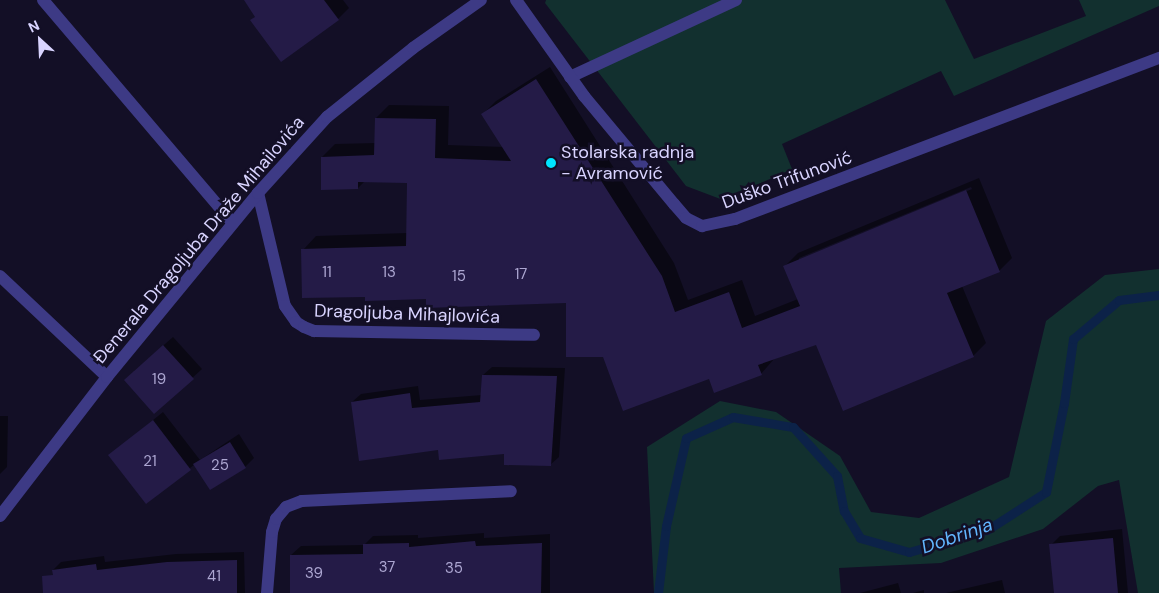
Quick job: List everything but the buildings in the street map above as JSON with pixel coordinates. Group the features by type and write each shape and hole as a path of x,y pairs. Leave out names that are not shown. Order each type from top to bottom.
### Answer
{"street":[{"path":"43,0 233,223"},
{"name":"Đenerala Dragoljuba Draže Mihailovića","path":"0,516 107,376 258,193 328,117 413,48 481,0"},
{"name":"Duško Trifunović","path":"516,0 570,77 674,204 686,218 702,226 736,219 1159,58"},
{"path":"570,77 736,0"},
{"name":"Dragoljuba Mihajlovića","path":"258,193 285,306 296,322 304,327 314,331 534,335"},
{"path":"0,276 107,376"},
{"path":"267,593 272,532 276,519 286,507 302,500 511,491"}],"green space":[{"path":"546,0 945,0 974,59 1086,16 1079,0 1159,0 1159,6 954,96 941,71 782,144 792,169 723,200 686,186 545,3"},
{"path":"1159,269 1159,593 1138,593 1119,480 1098,486 1043,529 941,563 839,568 841,593 654,593 647,447 720,401 776,412 840,456 871,512 919,518 1009,477 1046,321 1105,275"}],"waterway":[{"name":"Dobrinja","path":"658,593 666,526 686,438 733,417 793,427 837,476 844,511 860,538 909,552 987,530 1046,492 1064,403 1073,339 1119,300 1159,295"}],"place":[{"name":"Stolarska radnja - Avramović","path":"551,163"}]}
